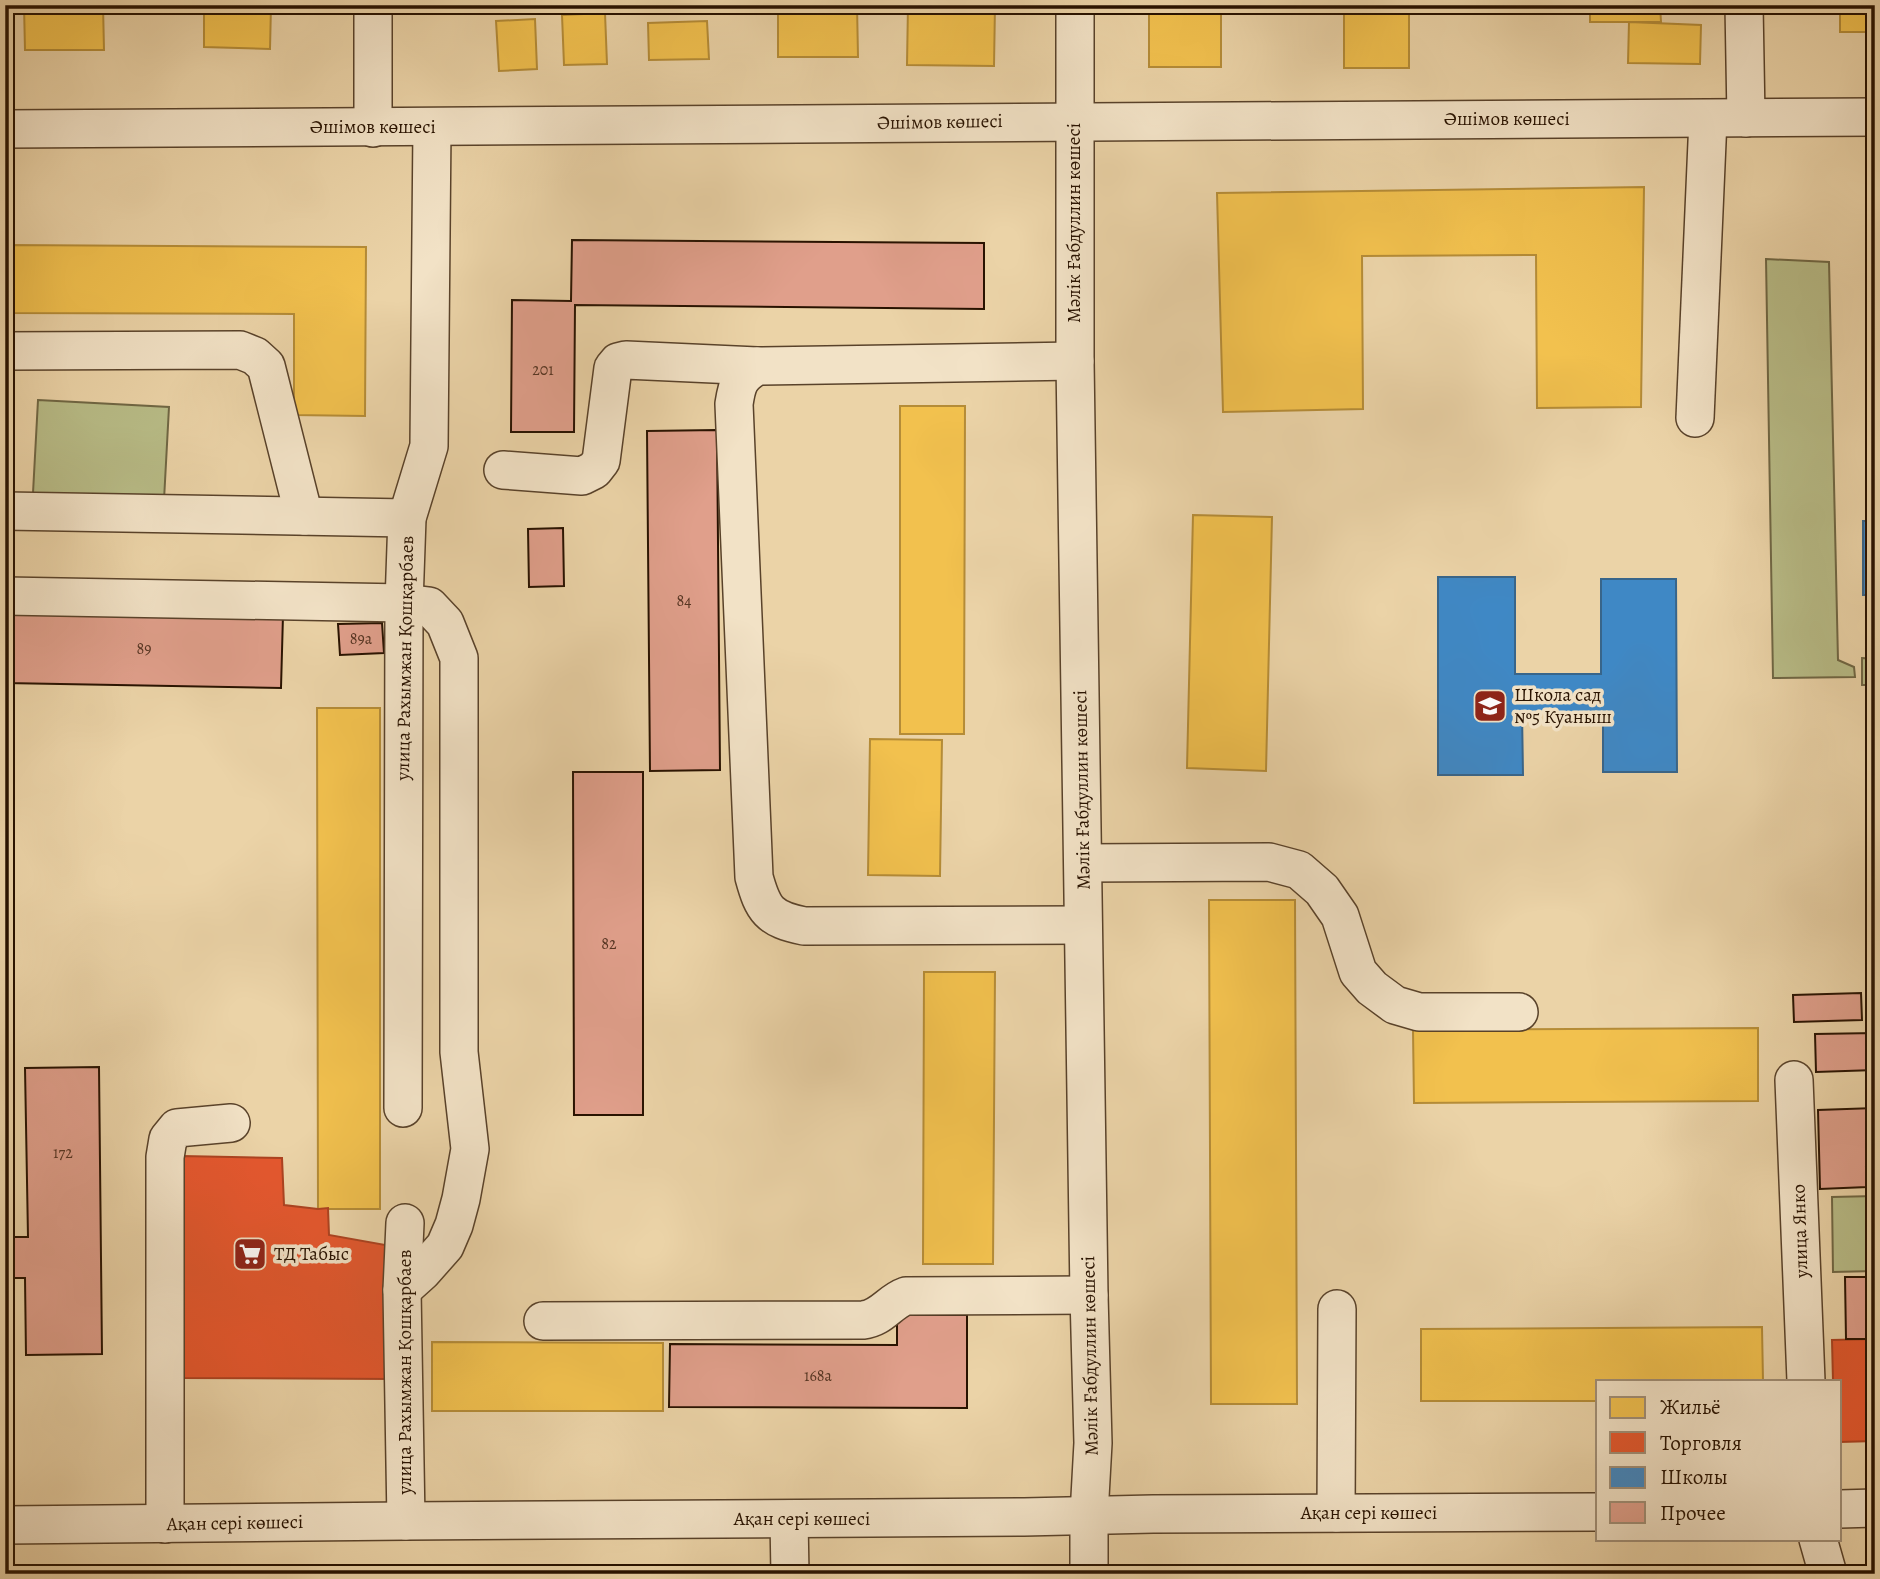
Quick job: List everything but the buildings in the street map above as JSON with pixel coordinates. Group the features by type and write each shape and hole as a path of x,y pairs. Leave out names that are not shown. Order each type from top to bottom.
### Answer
{"street":[{"path":"373,5 373,128"},
{"name":"Мәлік Ғабдуллин көшесі","path":"1075,5 1075,361 1093,1443 1089,1574"},
{"path":"1744,5 1746,118"},
{"name":"Әшімов көшесі","path":"5,129 1875,117"},
{"path":"1695,418 1707,119"},
{"name":"улица Рахымжан Қошқарбаев","path":"403,1108 404,603 407,518 429,446 432,127"},
{"path":"5,351 240,350 255,356 266,366 304,516"},
{"path":"503,470 583,476 594,470 601,461 613,368 618,362 626,360 757,366 1075,361"},
{"path":"757,366 743,374 736,390 734,404 754,877 760,898 768,911 778,919 804,926 1083,925"},
{"path":"5,511 407,518"},
{"path":"5,596 404,603 429,606 445,622 459,658 458,1052 470,1149 458,1212 445,1246 402,1290"},
{"path":"1084,863 1269,862 1298,870 1322,890 1340,916 1358,972 1372,988 1395,1005 1419,1012 1519,1012"},
{"name":"улица Янко","path":"1794,1080 1806,1380"},
{"path":"165,1524 165,1157 169,1139 177,1128 232,1123"},
{"name":"улица Рахымжан Қошқарбаев","path":"405,1223 402,1290 406,1521"},
{"path":"543,1321 863,1320 879,1315 896,1300 906,1296 1089,1295"},
{"path":"1336,1513 1337,1309"},
{"path":"1842,1509 1875,1508"},
{"name":"Ақан сері көшесі","path":"5,1525 1596,1512"},
{"path":"789,1519 790,1574"},
{"path":"1818,1540 1828,1574"}],"green space":[{"path":"1766,259 1829,262 1838,660 1854,667 1855,677 1773,678"},
{"path":"38,400 169,407 164,500 33,493"},
{"path":"1862,658 1875,659 1875,685 1862,685"},
{"path":"1875,1196 1875,1271 1833,1272 1832,1197"}],"place":[{"name":"Школа сад №5 Куаныш","path":"1490,706"},
{"name":"ТД Табыс","path":"250,1254"}]}
